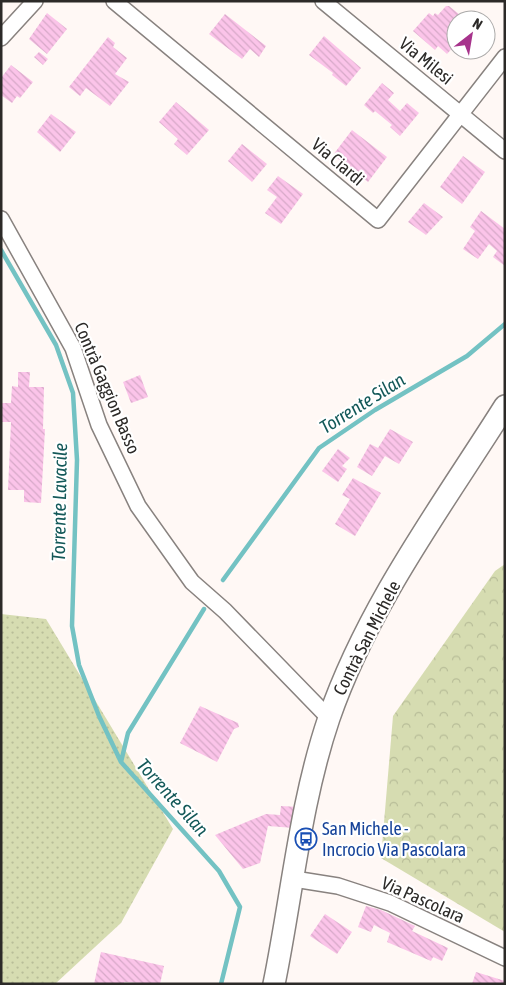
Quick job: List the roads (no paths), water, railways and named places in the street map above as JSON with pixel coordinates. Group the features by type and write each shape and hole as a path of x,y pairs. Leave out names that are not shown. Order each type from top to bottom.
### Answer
{"main road":[{"name":"Contrà San Michele","path":"274,984 308,797 329,718 349,666 380,607 505,406"}],"street":[{"path":"1,38 35,1"},
{"name":"Via Ciardi","path":"114,1 378,220 505,57"},
{"name":"Via Milesi","path":"323,1 505,151"},
{"name":"Contrà Gaggion Basso","path":"1,218 73,348 99,425 138,506 192,582 225,611 329,718"},
{"name":"Via Pascolara","path":"294,879 338,886 390,903 505,958"}],"waterway":[{"name":"Torrente Lavacile","path":"1,250 56,345 73,393 77,460 72,626 79,665 99,716 121,762"},
{"name":"Torrente Silan","path":"223,580 319,448 375,410 467,356 505,324"},
{"name":"Torrente Silan","path":"204,609 128,733 121,762 219,871 240,907 221,984"}],"place":[{"name":"San Michele - Incrocio Via Pascolara","path":"306,839"}]}
